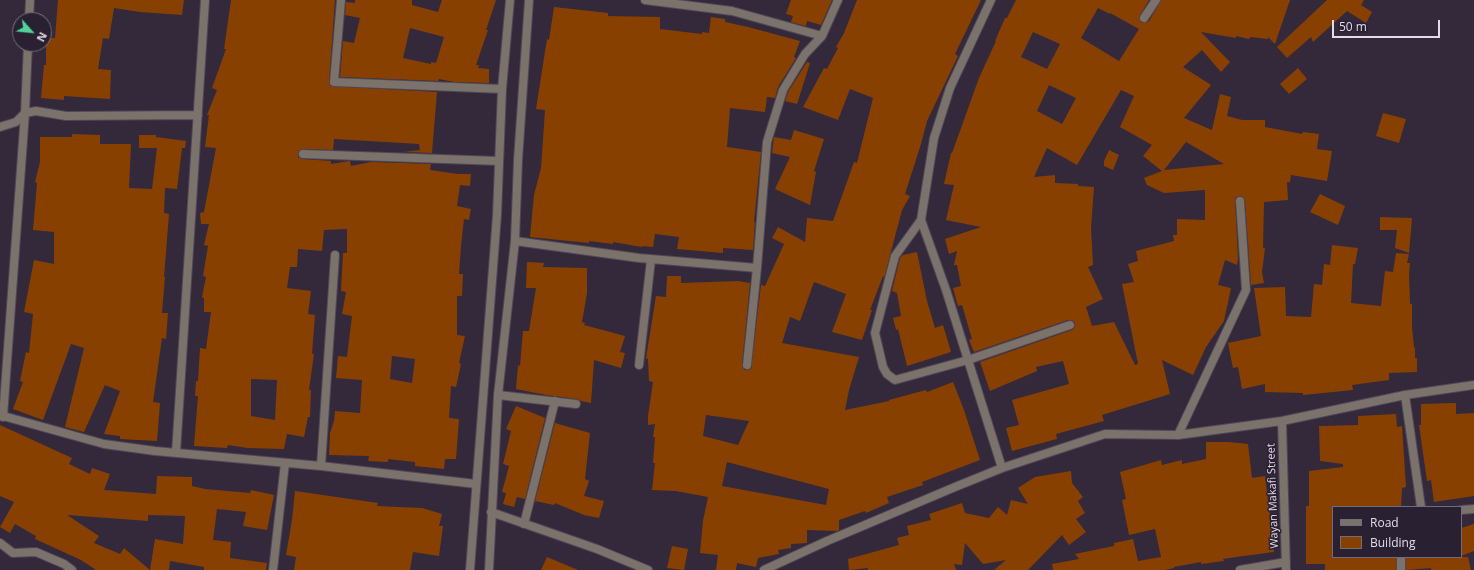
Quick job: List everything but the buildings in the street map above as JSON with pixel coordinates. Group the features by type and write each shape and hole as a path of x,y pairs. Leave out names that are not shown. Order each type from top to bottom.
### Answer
{"street":[{"path":"29,12 30,0"},
{"path":"176,453 205,0"},
{"path":"341,0 334,82 502,89"},
{"path":"470,570 497,215 502,89 510,0"},
{"path":"489,570 498,395 515,241 518,160 529,0"},
{"path":"646,0 732,11 822,36"},
{"path":"747,365 757,268 767,142 783,90 805,54 822,36 838,0"},
{"path":"991,0 950,88 943,109 934,138 920,220 895,256 875,332 883,367 895,380 968,360 1070,325"},
{"path":"1144,18 1156,0"},
{"path":"28,52 25,112 1,416 104,444 176,453 321,466 476,484"},
{"path":"0,127 16,122 25,112 36,111 66,116 198,115"},
{"path":"303,154 499,161"},
{"path":"1178,435 1246,290 1240,201"},
{"path":"920,220 946,290 1002,468"},
{"path":"515,241 651,260 757,268"},
{"path":"321,466 335,255"},
{"path":"639,365 651,260"},
{"path":"764,570 834,538 1002,468 1105,434 1178,435 1282,421 1405,395 1474,385"},
{"path":"498,395 576,404"},
{"path":"1405,395 1422,506"},
{"path":"524,524 555,401"},
{"name":"Wayan Makafi Street","path":"1282,421 1286,566"},
{"path":"273,570 285,463"},
{"path":"1462,510 1474,509"},
{"path":"491,512 597,549 648,570"},
{"path":"0,543 13,553 36,552 64,564 72,570"},
{"path":"1401,570 1402,558"},
{"path":"1240,570 1286,566"}]}
